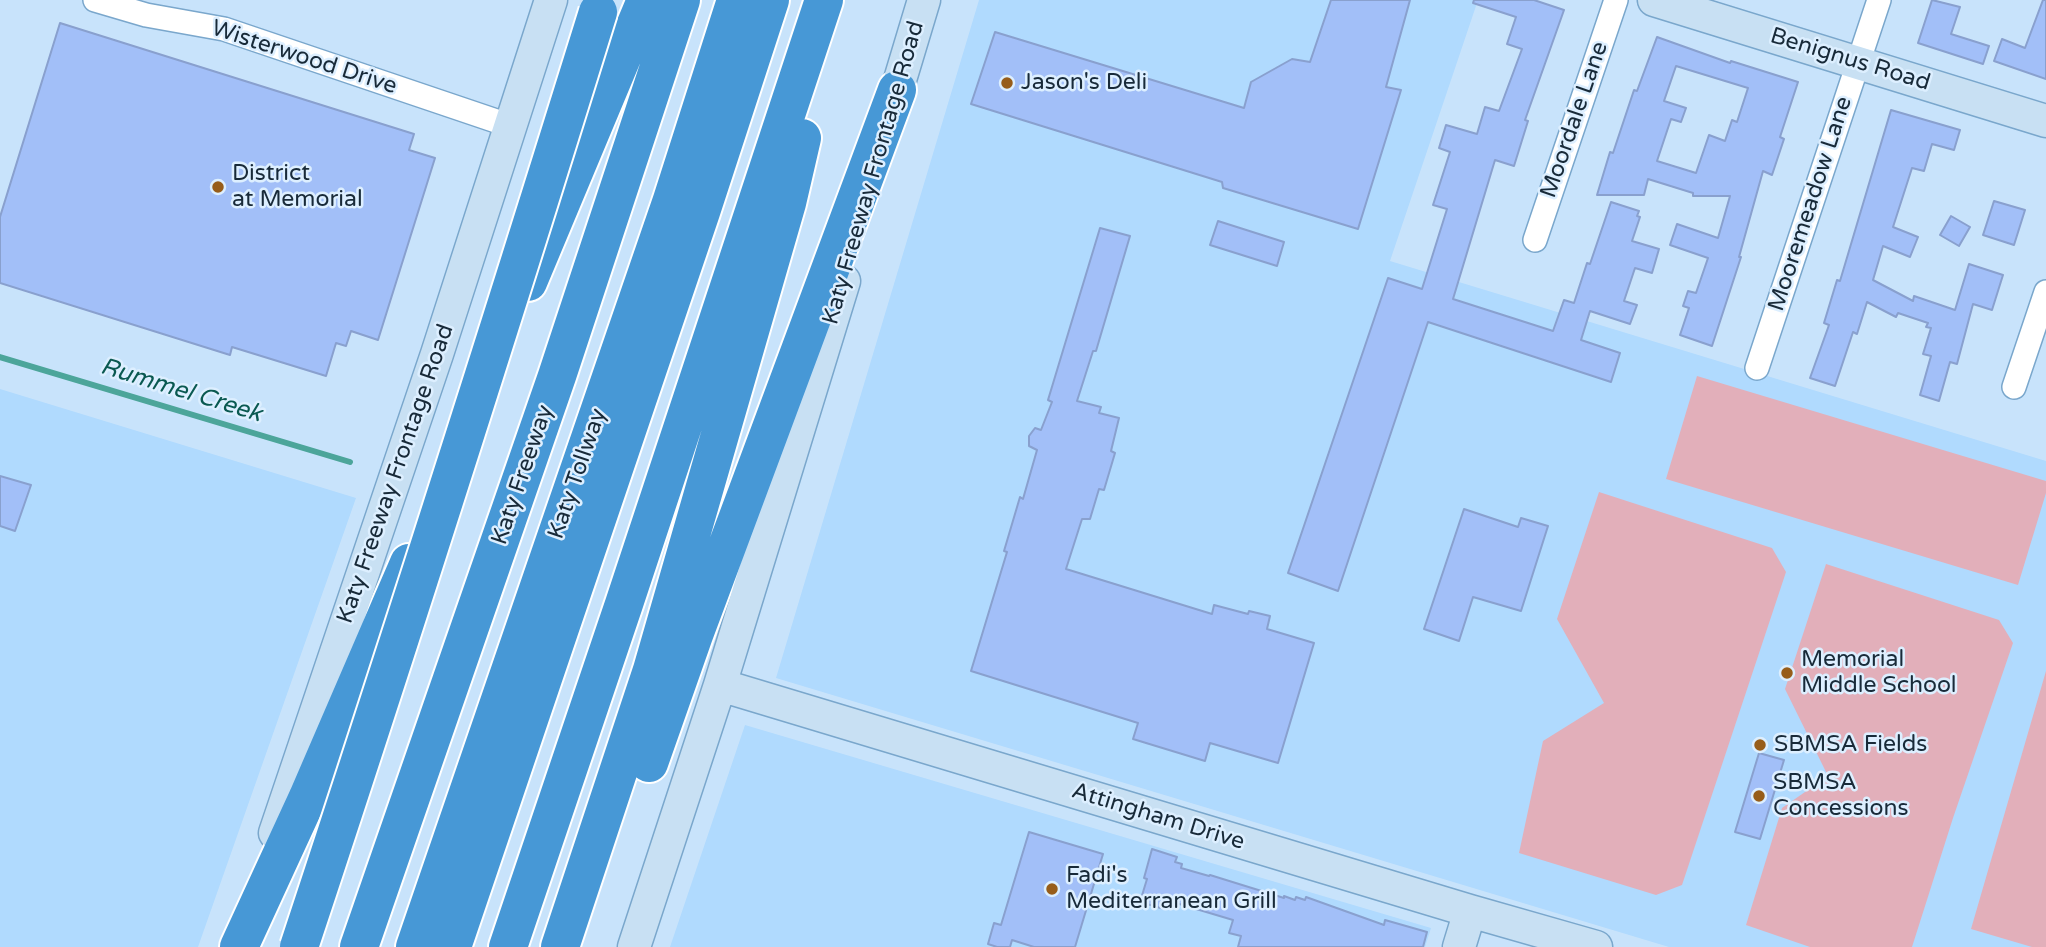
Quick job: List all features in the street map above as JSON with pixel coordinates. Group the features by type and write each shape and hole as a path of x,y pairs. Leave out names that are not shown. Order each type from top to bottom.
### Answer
{"highway":[{"path":"238,947 308,797 382,627 646,0"},
{"name":"Katy Freeway","path":"359,947 553,389 681,0"},
{"name":"Katy Tollway","path":"415,947 672,200 736,0"},
{"name":"Katy Tollway","path":"452,947 701,212 769,0"},
{"path":"508,947 824,0"},
{"path":"560,947 652,670 787,202 836,0"},
{"path":"299,947 368,741 600,6"},
{"path":"585,947 694,635 897,90"}],"main road":[{"name":"Katy Freeway Frontage Road","path":"238,947 551,0"},
{"name":"Katy Freeway Frontage Road","path":"634,947 720,685 844,280 924,0"},
{"name":"Benignus Road","path":"1654,0 2046,121"},
{"name":"Attingham Drive","path":"720,685 1596,947"},
{"path":"1460,947 1470,911"}],"street":[{"name":"Wisterwood Drive","path":"95,0 146,15 225,29 511,127"},
{"name":"Moordale Lane","path":"1535,240 1616,0"},
{"name":"Mooremeadow Lane","path":"1757,368 1879,0"},
{"path":"2014,387 2046,292"}],"shaded area":[{"path":"979,0 1478,0 1390,261 2046,461 2046,947 1669,947 776,678"},
{"path":"1697,376 2046,481 2046,493 2018,585 1666,479"},
{"path":"0,389 356,498 198,947 0,947"},
{"path":"1599,492 1772,548 1786,572 1682,885 1656,895 1519,853 1543,741 1604,703 1557,619"},
{"path":"1826,564 1999,620 2013,643 1912,947 1810,947 1746,925 1782,808 1828,776 1785,689"},
{"path":"2046,671 2046,947 2032,947 1971,929"},
{"path":"745,725 1431,928 1425,947 670,947"}],"building":[{"path":"1331,0 1410,0 1386,87 1401,90 1358,229 1223,188 1222,182 971,104 995,32 1244,108 1251,82 1292,59 1310,62"},
{"path":"1474,0 1534,0 1564,10 1525,120 1528,121 1514,166 1495,160 1453,299 1553,331 1564,300 1574,303 1611,202 1639,211 1637,216 1640,217 1632,241 1659,249 1652,273 1635,268 1624,301 1637,305 1630,324 1590,311 1581,340 1620,353 1611,382 1428,322 1338,591 1288,573 1388,278 1422,289 1447,209 1433,205 1450,152 1439,148 1446,125 1477,134 1485,107 1499,111 1522,49 1507,44 1516,17 1473,3"},
{"path":"1932,0 1960,7 1951,34 1989,46 1983,64 1918,43"},
{"path":"2043,0 2046,0 2046,79 1994,61 2002,39 2025,48"},
{"name":"District at Memorial","path":"60,23 414,134 409,150 435,158 378,340 351,331 346,346 336,343 326,376 232,347 230,355 0,283 0,217"},
{"path":"1657,37 1730,63 1731,61 1798,82 1780,137 1784,139 1772,175 1763,171 1741,257 1712,346 1680,335 1689,308 1683,306 1688,291 1696,293 1708,258 1670,245 1677,224 1718,238 1730,196 1693,196 1693,193 1648,179 1644,195 1597,195 1610,152 1613,153 1634,90 1637,91","holes":["1676,66 1748,88 1737,122 1732,120 1725,141 1709,135 1696,173 1657,161 1671,119 1681,122 1686,108 1664,101"]},
{"path":"1891,110 1960,130 1954,150 1932,144 1924,171 1912,168 1893,227 1918,237 1910,257 1883,246 1873,280 1913,301 1914,296 1955,310 1969,264 2003,275 1992,310 1973,304 1957,364 1950,362 1939,401 1920,395 1931,356 1923,354 1931,328 1926,327 1928,323 1898,313 1896,317 1867,302 1857,334 1853,332 1835,386 1810,378 1829,325 1824,323 1837,280 1840,281"},
{"path":"1994,201 2025,210 2014,245 1983,235"},
{"path":"1951,216 1970,227 1959,246 1940,235"},
{"path":"1218,221 1284,242 1277,266 1210,245"},
{"path":"1100,228 1130,236 1096,351 1093,351 1077,401 1101,407 1099,413 1119,418 1111,451 1115,453 1104,490 1099,489 1090,519 1082,519 1066,569 1212,614 1214,605 1248,614 1249,611 1270,616 1267,629 1314,643 1278,763 1210,743 1205,761 1133,739 1138,723 971,671 1007,552 1004,551 1020,497 1023,499 1037,450 1029,446 1029,436 1035,428 1041,430 1052,402 1048,400"},
{"path":"0,476 31,485 15,531 0,526"},
{"path":"1464,509 1518,527 1521,518 1548,526 1521,611 1473,597 1459,641 1424,629"},
{"name":"SBMSA Concessions","path":"1759,753 1784,760 1760,839 1735,832"},
{"name":"Fadi's Mediterranean Grill","path":"1029,832 1103,854 1075,947 1034,947 1012,940 1010,947 988,944 994,923 1001,925"},
{"path":"1152,849 1177,857 1175,862 1182,864 1181,868 1284,898 1295,900 1296,897 1305,900 1306,897 1384,925 1385,920 1427,932 1423,947 1238,947 1241,936 1229,933 1233,920 1166,900 1164,909 1140,902"}],"waterway":[{"name":"Rummel Creek","path":"0,357 350,462"}],"place":[{"name":"Jason's Deli","path":"1007,83"},
{"name":"District at Memorial","path":"218,187"},
{"name":"Memorial Middle School","path":"1787,673"},
{"name":"SBMSA Fields","path":"1760,745"},
{"name":"SBMSA Concessions","path":"1759,796"},
{"name":"Fadi's Mediterranean Grill","path":"1052,889"}]}
